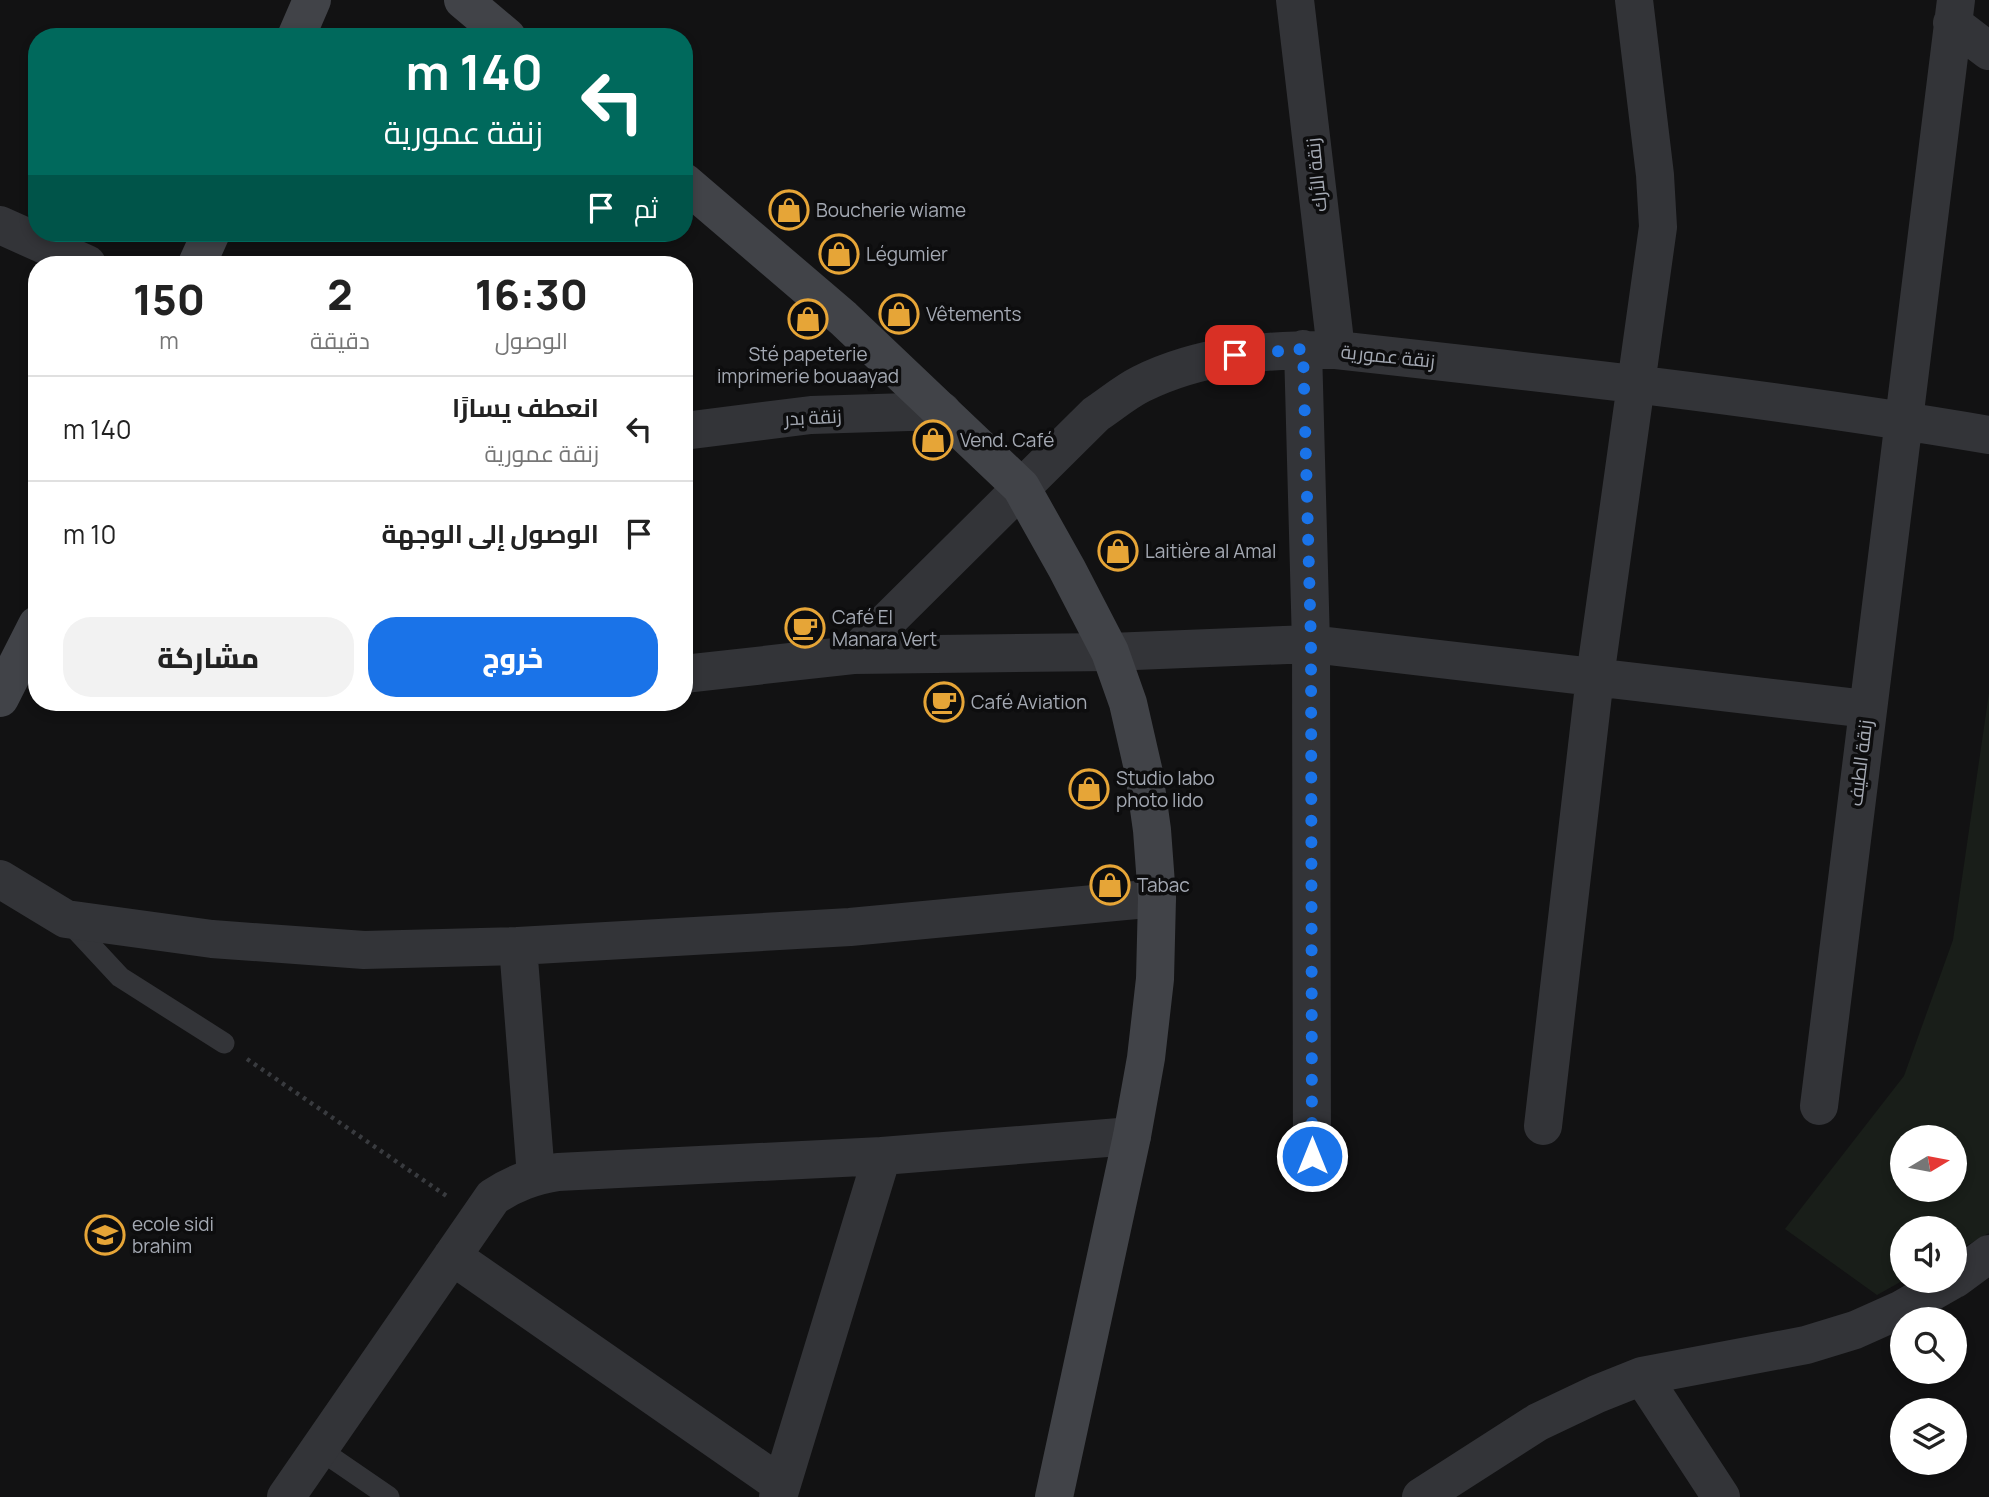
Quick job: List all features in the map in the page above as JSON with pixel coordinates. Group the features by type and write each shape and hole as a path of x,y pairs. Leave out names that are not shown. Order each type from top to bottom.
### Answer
{"street":[{"path":"300,28 313,0"},
{"path":"463,0 496,28"},
{"name":"زنقة الأرك","path":"1296,0 1319,350 1311,644 1312,1156"},
{"path":"1543,1126 1595,677 1658,227 1655,175 1634,0"},
{"path":"1954,11 1989,51"},
{"name":"زنقة الطيف","path":"1819,1106 1954,11"},
{"path":"693,190 843,318 1021,488 1110,652 1128,703 1144,773 1152,830 1157,898 1155,979 1146,1058 1132,1136 1054,1497"},
{"path":"0,225 28,237"},
{"path":"38,242 70,256"},
{"name":"زنقة عمورية","path":"853,655 1096,414 1140,384 1184,367 1235,355 1319,350 1636,383 1903,420 1989,435"},
{"name":"زنقة بدر","path":"693,430 811,415 942,411"},
{"path":"0,698 28,643"},
{"path":"693,673 853,655 1110,652 1311,644 1867,709"},
{"path":"0,879 66,919 268,945 364,950 518,946 850,927 1157,898"},
{"path":"518,946 536,1176"},
{"path":"286,1497 493,1197 514,1183 558,1172 882,1156 1132,1136"},
{"path":"452,1256 779,1491 882,1156"},
{"path":"1967,1270 1989,1254"},
{"path":"1421,1497 1538,1422 1642,1376 1794,1347 1855,1330 1930,1293"},
{"path":"1642,1376 1721,1497"}],"lane":[{"path":"66,919 120,977 224,1043"},
{"path":"319,1449 388,1497"}],"path":[{"path":"224,1043 479,1218"}],"shaded area":[{"path":"1989,693 1989,1233 1967,1245 1967,1216 1890,1216 1890,1288 1877,1295 1785,1229 1904,1076 1953,940"}],"place":[{"name":"Boucherie wiame","path":"789,210"},
{"name":"Légumier","path":"839,254"},
{"name":"Vêtements","path":"899,314"},
{"name":"Sté papeterie imprimerie bouaayad","path":"808,319"},
{"name":"Vend. Café","path":"933,440"},
{"name":"Laitière al Amal","path":"1118,551"},
{"name":"Café El Manara Vert","path":"805,628"},
{"name":"Café Aviation","path":"944,702"},
{"name":"Studio labo photo lido","path":"1089,789"},
{"name":"Tabac","path":"1110,885"},
{"name":"ecole sidi brahim","path":"105,1235"}],"route":[{"path":"1235,355 1303,349 1311,644 1312,1156"}]}
